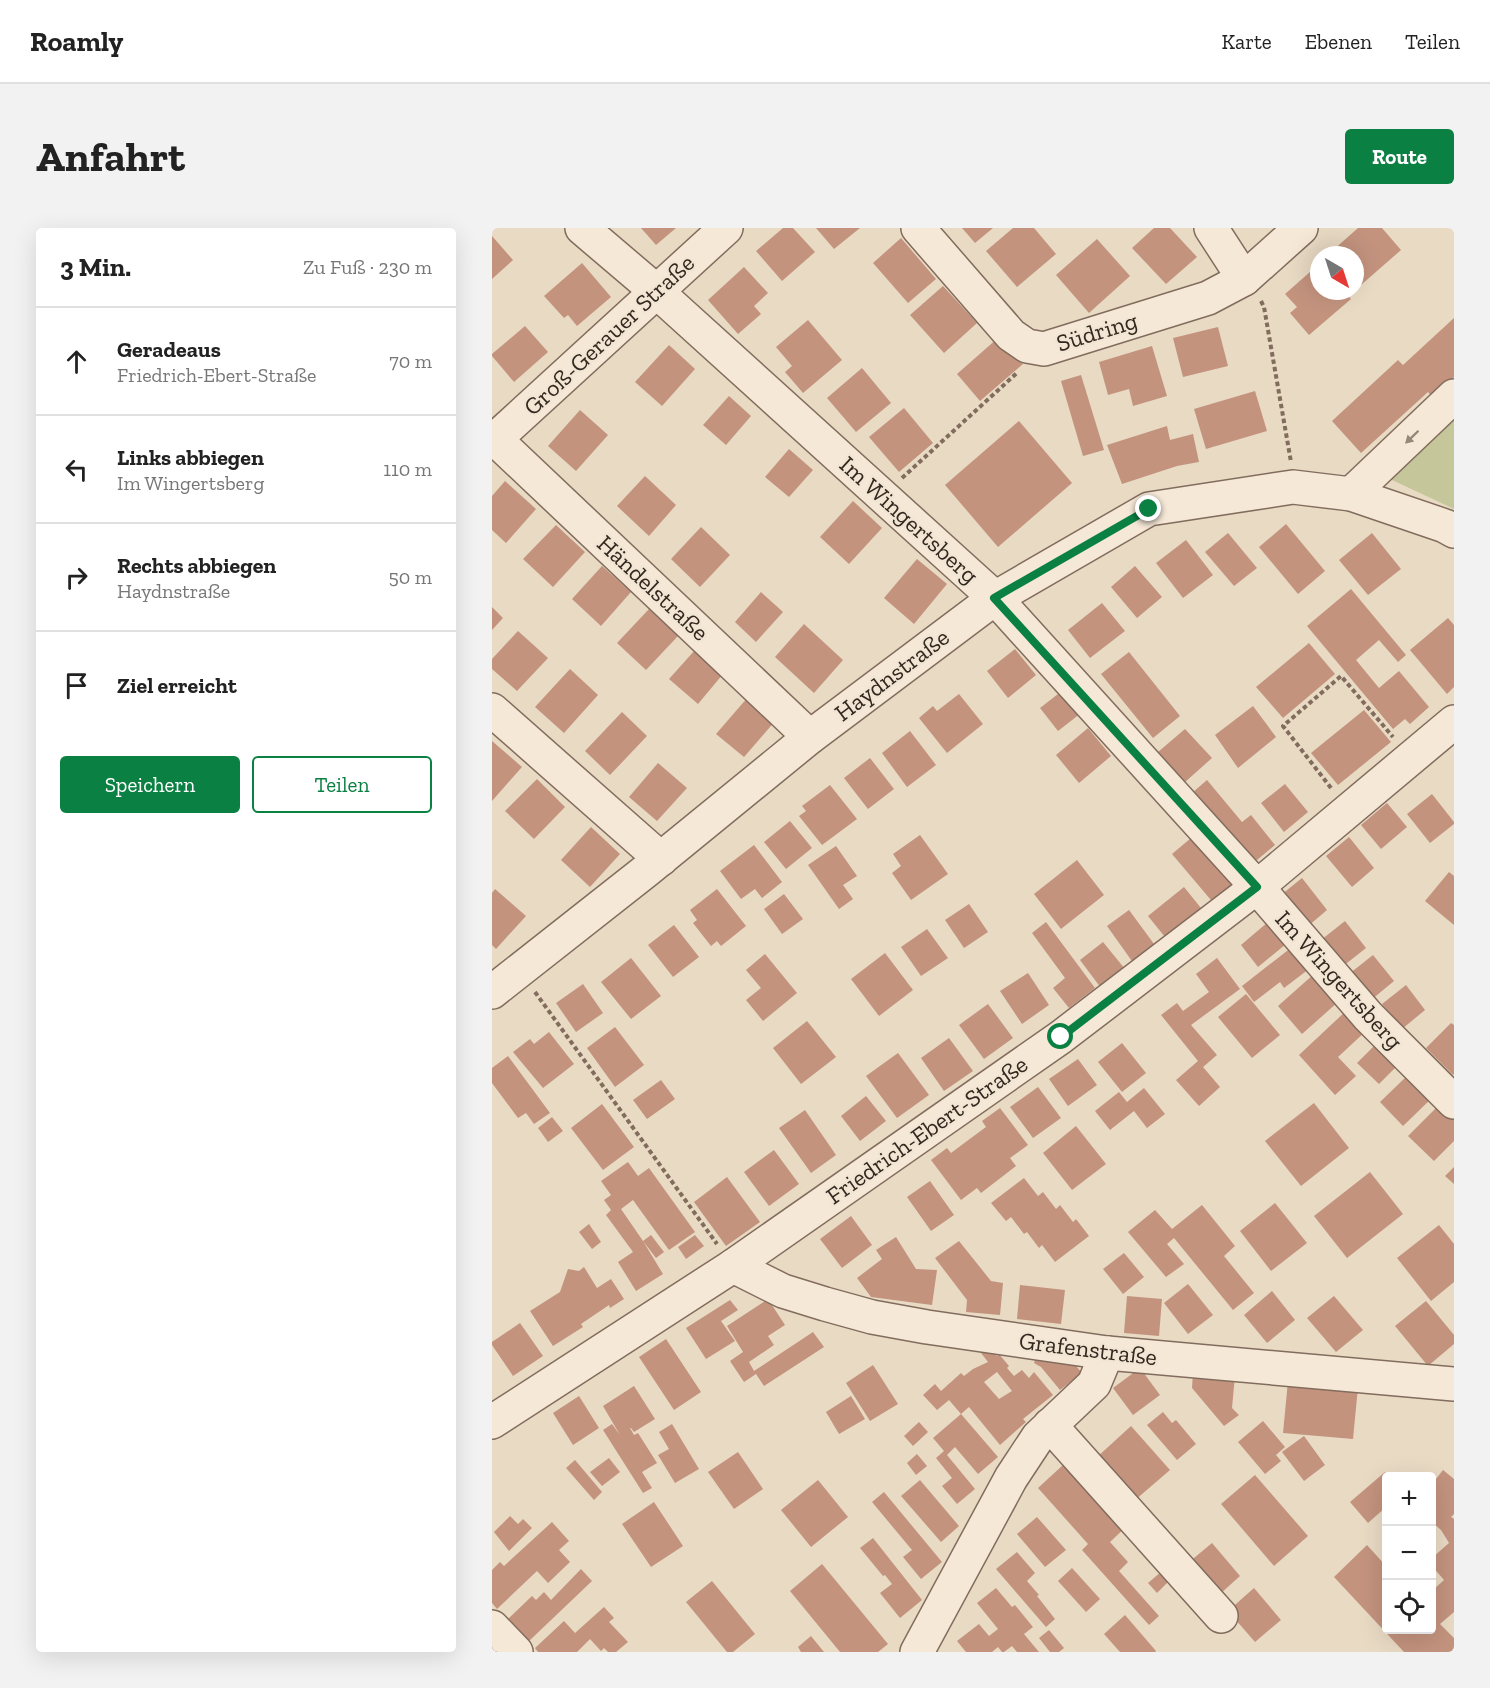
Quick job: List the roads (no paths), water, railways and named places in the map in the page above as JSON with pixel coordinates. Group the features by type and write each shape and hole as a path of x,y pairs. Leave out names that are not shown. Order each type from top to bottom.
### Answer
{"street":[{"name":"Im Wingertsberg","path":"582,228 656,291 994,598 1257,887 1368,1016 1454,1102"},
{"name":"Groß-Gerauer Straße","path":"494,441 726,228"},
{"name":"Südring","path":"918,228 1011,335 1027,346 1044,349 1208,298 1244,279 1301,228"},
{"path":"1211,228 1244,279"},
{"path":"1351,494 1454,396"},
{"name":"Händelstraße","path":"494,441 810,737"},
{"name":"Haydnstraße","path":"501,981 661,859 810,737 994,598 1149,509 1293,487 1351,494 1454,531"},
{"path":"492,710 661,859"},
{"name":"Friedrich-Ebert-Straße","path":"492,1422 733,1266 1061,1037 1257,887 1454,722"},
{"name":"Grafenstraße","path":"733,1266 783,1291 872,1317 927,1328 1107,1353 1454,1384"},
{"path":"917,1652 1011,1478 1038,1437 1094,1384 1107,1353"},
{"path":"1050,1425 1221,1616"},
{"path":"492,1627 516,1652"}]}
